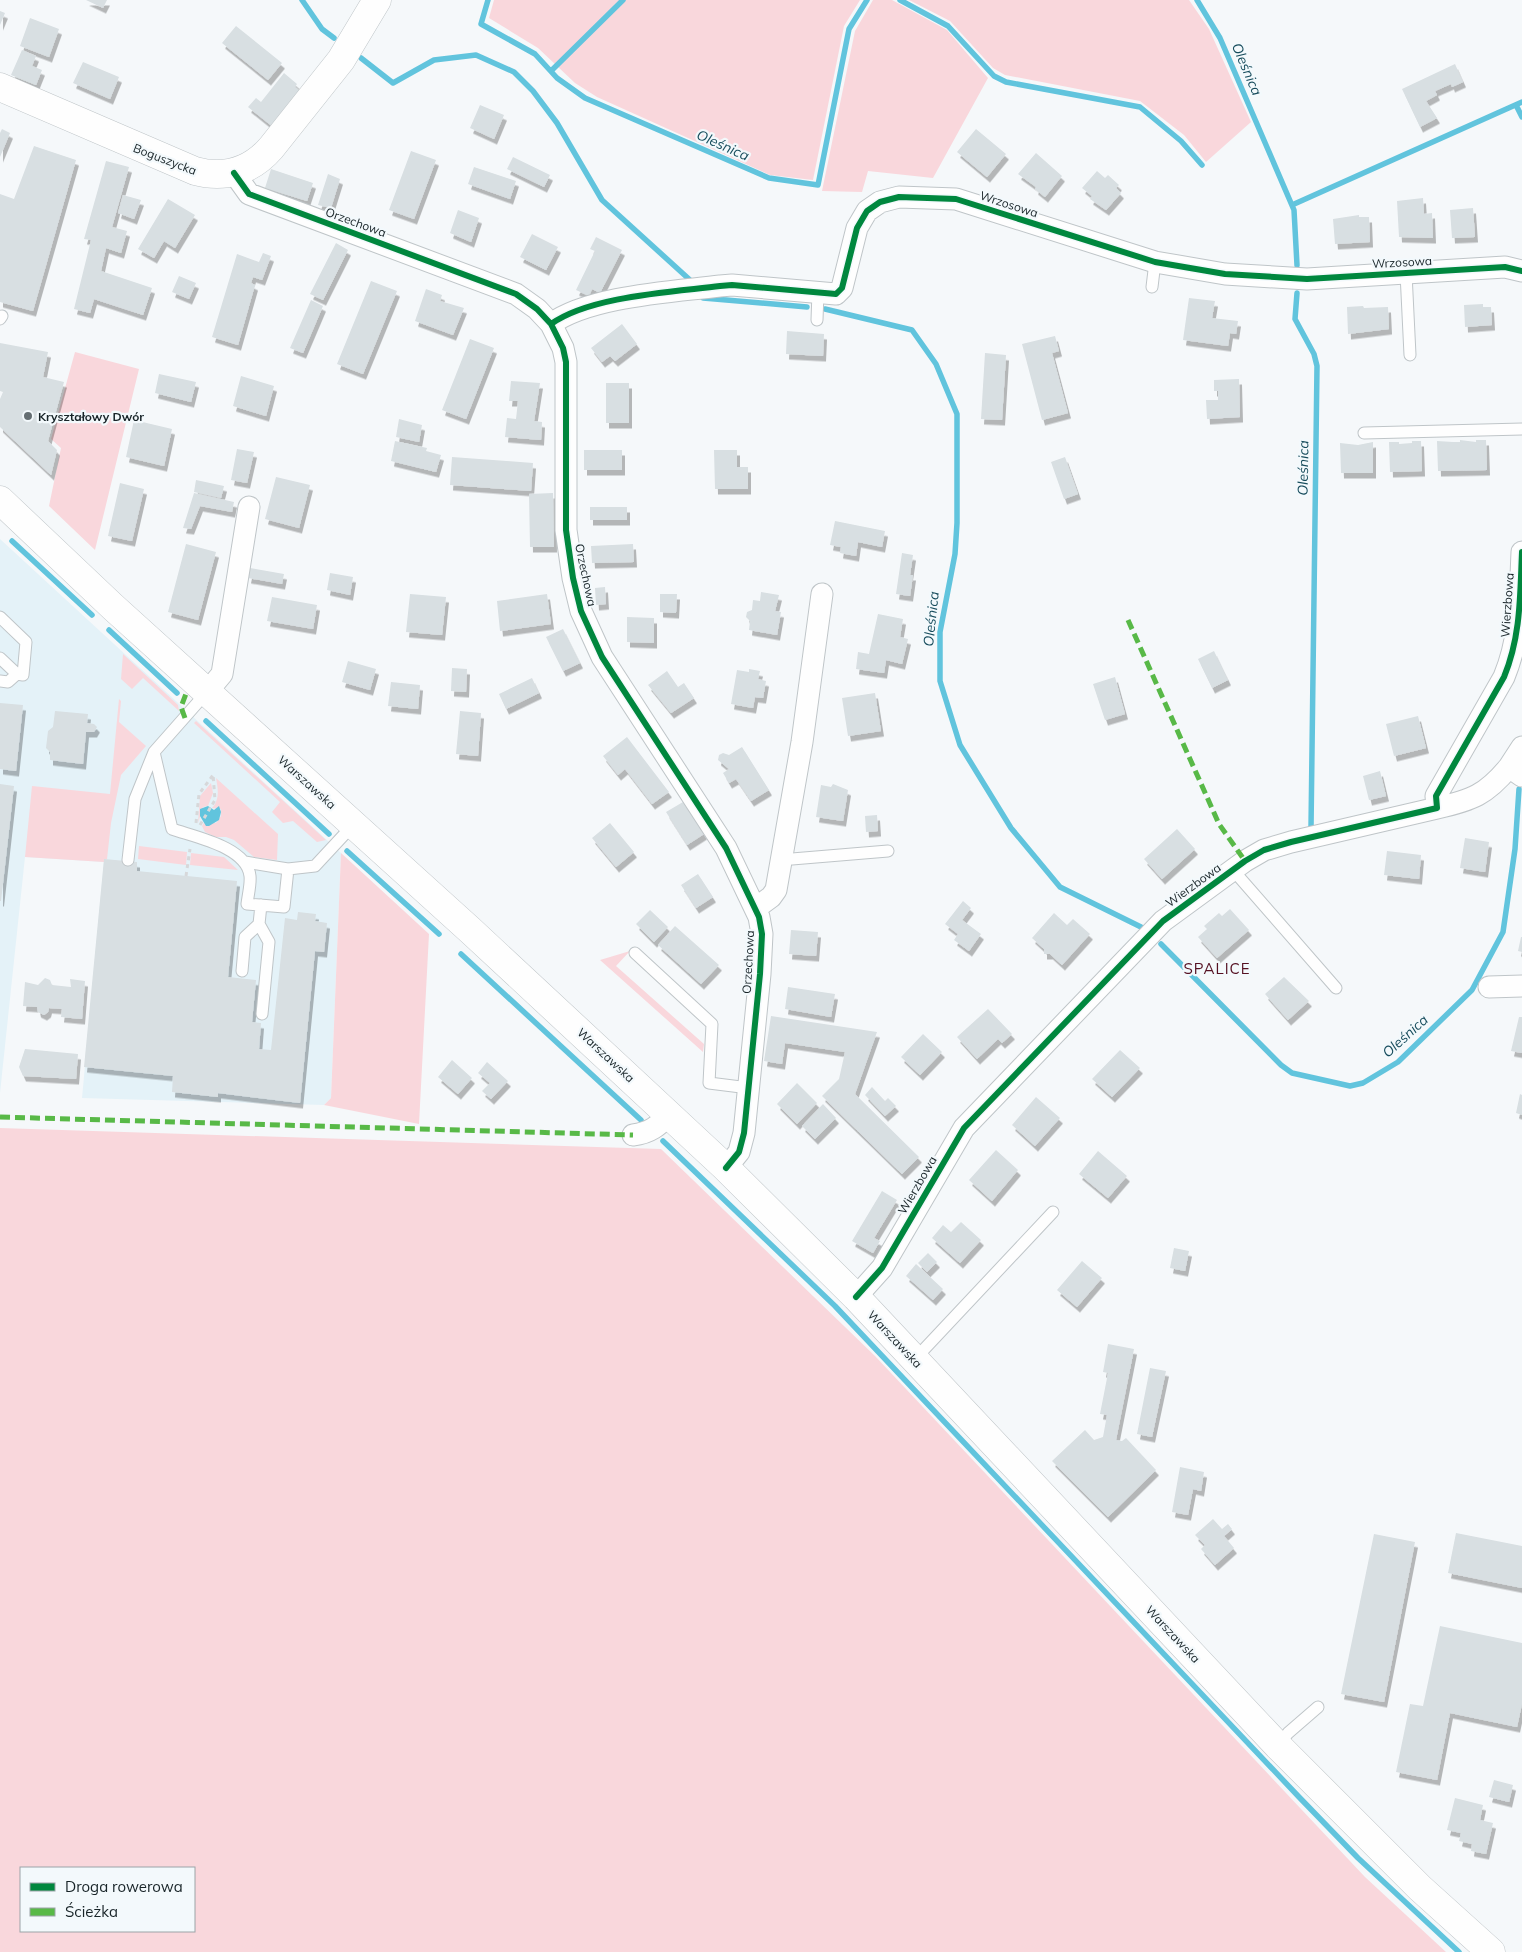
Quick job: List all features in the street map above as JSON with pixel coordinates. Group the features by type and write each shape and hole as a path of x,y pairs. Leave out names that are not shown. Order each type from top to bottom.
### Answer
{"main road":[{"name":"Boguszycka","path":"0,87 195,172 217,175 234,173 259,161 271,148 341,60 377,0"},
{"name":"Warszawska","path":"0,500 207,692 670,1114 726,1168 856,1297 1278,1746 1420,1888 1491,1952"}],"street":[{"name":"Orzechowa","path":"234,173 249,194 506,290 526,300 551,324 563,348 568,376 566,530 572,578 581,611 602,657 726,848 756,908 761,926 760,968 742,1144 739,1152 726,1168"},
{"name":"Wrzosowa","path":"551,324 566,314 628,298 732,285 836,294 842,288 857,228 867,210 880,202 899,197 956,199 1155,262 1225,274 1290,278 1505,267 1522,271"},
{"path":"207,692 222,674 249,507"},
{"name":"Wierzbowa","path":"856,1297 882,1268 964,1128 1163,921 1264,850 1290,842 1437,808 1436,796 1504,676 1511,660 1519,615 1522,552"},
{"path":"756,908 773,895 781,858 802,742 822,594"},
{"path":"1437,808 1479,796 1516,771 1522,747"},
{"path":"1489,987 1522,986"},
{"path":"633,1135 645,1134 656,1128 670,1114"}],"lane":[{"path":"1152,287 1155,262"},
{"path":"1406,273 1410,355"},
{"path":"817,320 818,292"},
{"path":"1364,433 1522,429"},
{"path":"0,658 17,674 23,675 26,642 1,620"},
{"path":"0,681 8,682 17,674"},
{"path":"128,860 135,799 154,752 207,692"},
{"path":"154,752 172,829 224,847 245,862 288,869 315,866 354,824"},
{"path":"781,858 792,860 888,851"},
{"path":"245,862 250,876 247,904 284,907 288,869"},
{"path":"1233,870 1336,988"},
{"path":"262,905 259,924 269,942 262,1014"},
{"path":"242,971 245,937 259,924"},
{"path":"635,953 712,1024 710,1083 749,1088"},
{"path":"914,1360 1053,1212"},
{"path":"1278,1746 1288,1733 1318,1707"}],"path":[{"path":"195,837 199,794 213,774 216,793 212,805 201,823"}],"shaded area":[{"path":"494,0 860,0 844,26 813,180 770,175 597,97 575,83 538,48 489,18"},
{"path":"873,0 892,0 947,30 988,78 933,178 868,171 862,192 822,191 855,31"},
{"path":"909,0 1189,0 1209,29 1251,122 1206,162 1184,135 1140,101 1005,75 993,68 950,21"},
{"path":"75,352 139,369 95,550 49,506 61,448 51,439"},
{"path":"0,539 341,853 331,1098 324,1105 82,1098 104,862 25,857 0,1093"},
{"path":"123,654 178,705 179,711 143,678 132,689 121,679"},
{"path":"119,699 121,701 119,722 146,746 121,775 111,823 107,859 104,859 104,862 25,857 32,786 110,794"},
{"path":"196,721 326,840 317,842 293,821 283,823 272,812 280,802 194,723"},
{"path":"216,778 278,834 277,860 254,857 234,840 226,837 216,837 205,832 202,826 205,821 216,823 221,816 221,809 212,808 217,798"},
{"path":"211,783 213,793 208,806 203,807 198,823 200,796"},
{"path":"139,846 187,852 186,865 138,859"},
{"path":"191,853 224,857 238,870 190,865"},
{"path":"341,853 429,934 419,1124 324,1105 331,1098"},
{"path":"630,951 616,966 704,1044 703,1052 600,960"},
{"path":"0,1128 661,1149 875,1356 1365,1877 1446,1952 0,1952"}],"water":[{"path":"208,806 214,810 219,806 221,812 219,820 206,826 200,816 200,809"}],"building":[{"path":"86,0 107,0 103,8"},
{"path":"0,11 5,13 0,25"},
{"path":"30,18 59,29 49,57 20,46"},
{"path":"236,26 282,63 268,80 222,43"},
{"path":"22,50 36,56 32,66 42,70 36,85 11,75"},
{"path":"83,62 119,77 110,99 73,83"},
{"path":"1455,64 1463,82 1452,87 1451,84 1435,91 1437,95 1426,101 1437,118 1420,127 1402,89"},
{"path":"284,73 297,84 295,87 300,91 273,127 248,107 256,98 261,102"},
{"path":"480,105 504,115 494,139 470,128"},
{"path":"2,129 10,133 0,157 0,133"},
{"path":"976,129 1006,154 987,177 957,152"},
{"path":"34,146 76,160 33,311 0,302 0,194 14,199"},
{"path":"411,151 436,160 414,219 389,210"},
{"path":"1036,153 1062,176 1045,197 1035,189 1036,187 1018,174"},
{"path":"513,157 550,175 544,187 507,169"},
{"path":"106,161 129,167 112,227 127,231 121,253 106,248 101,271 152,288 143,315 94,299 90,313 74,309 91,240 84,239"},
{"path":"474,167 516,181 510,199 468,184"},
{"path":"271,169 313,183 307,201 265,188"},
{"path":"1097,171 1105,178 1108,175 1119,185 1116,188 1121,193 1106,210 1090,199 1092,196 1082,188"},
{"path":"328,174 340,179 331,208 318,205"},
{"path":"123,195 141,200 134,219 118,213"},
{"path":"1423,198 1424,214 1432,213 1433,238 1399,237 1397,201"},
{"path":"168,199 195,215 175,248 164,241 154,258 138,249"},
{"path":"1473,208 1475,237 1452,238 1450,210"},
{"path":"458,210 479,218 471,242 450,233"},
{"path":"1359,215 1359,217 1369,217 1370,242 1335,244 1333,219"},
{"path":"532,234 558,247 546,270 520,257"},
{"path":"596,237 622,250 600,293 592,289 589,296 576,290 595,251 590,249"},
{"path":"336,243 348,250 323,300 310,294"},
{"path":"263,253 271,256 262,280 253,277 251,283 255,285 238,345 212,337 237,254 259,262"},
{"path":"179,276 196,283 189,299 172,292"},
{"path":"371,281 397,291 363,374 337,364"},
{"path":"426,289 442,295 440,301 464,308 453,335 415,321"},
{"path":"1189,298 1215,301 1212,318 1238,321 1236,334 1230,333 1228,346 1183,340"},
{"path":"311,300 323,306 303,353 290,348"},
{"path":"1483,304 1483,307 1491,307 1492,325 1465,327 1464,305"},
{"path":"1363,306 1364,308 1388,307 1389,329 1348,334 1347,307"},
{"path":"622,324 637,344 615,361 610,356 602,362 591,348"},
{"path":"787,331 824,334 823,356 786,354"},
{"path":"1055,336 1059,351 1052,353 1068,413 1042,420 1022,344"},
{"path":"470,339 494,348 466,419 442,410"},
{"name":"Kryształowy Dwór","path":"0,343 48,352 43,377 64,382 48,441 57,450 51,475 0,427 0,399 3,392 0,391"},
{"path":"985,353 1006,355 1002,420 981,419"},
{"path":"159,374 196,382 191,402 155,393"},
{"path":"241,376 274,386 266,416 233,406"},
{"path":"1239,379 1240,417 1207,419 1206,400 1218,400 1218,391 1214,391 1214,380"},
{"path":"511,381 540,383 534,421 542,422 541,440 505,437 507,418 516,419 518,401 509,401"},
{"path":"606,383 629,383 629,423 606,423"},
{"path":"399,419 422,425 419,442 396,437"},
{"path":"134,420 172,429 164,466 126,457"},
{"path":"1460,440 1476,442 1476,440 1486,440 1487,470 1438,471 1437,441 1460,442"},
{"path":"395,441 427,448 426,451 441,455 436,472 391,461"},
{"path":"1412,441 1421,441 1422,471 1390,472 1389,442 1399,442 1399,444 1412,443"},
{"path":"1373,442 1373,473 1341,473 1340,443 1358,445"},
{"path":"237,449 254,452 247,483 231,480"},
{"path":"584,450 622,450 622,470 584,470"},
{"path":"714,450 737,450 737,467 748,467 748,489 715,489"},
{"path":"452,457 533,463 531,491 450,485"},
{"path":"1065,457 1078,494 1064,499 1051,462"},
{"path":"276,477 310,485 299,528 265,519"},
{"path":"196,480 224,486 221,498 194,492"},
{"path":"120,483 144,489 132,541 108,536"},
{"path":"194,493 234,502 232,512 200,506 191,529 183,528"},
{"path":"553,493 554,547 530,547 529,494"},
{"path":"590,507 627,507 627,520 590,520"},
{"path":"835,521 885,531 882,547 858,542 856,556 840,553 841,547 830,545"},
{"path":"186,544 216,552 198,620 168,612"},
{"path":"633,544 634,562 592,563 591,546"},
{"path":"902,553 913,555 910,575 913,575 910,596 896,594"},
{"path":"250,568 284,574 282,584 248,578"},
{"path":"330,573 353,577 350,595 327,590"},
{"path":"605,587 606,604 596,605 595,588"},
{"path":"761,592 779,595 775,611 781,612 777,635 749,630 750,621 746,617 747,612 752,610 753,600 760,601"},
{"path":"410,594 446,597 442,635 406,632"},
{"path":"547,594 551,624 500,631 497,601"},
{"path":"660,594 677,594 676,613 660,612"},
{"path":"272,597 317,605 313,629 267,621"},
{"path":"878,614 903,619 900,637 908,639 902,664 886,660 884,673 856,669 858,652 869,654"},
{"path":"627,617 654,618 654,643 627,642"},
{"path":"563,629 580,663 563,671 546,637"},
{"path":"1214,651 1228,680 1212,688 1198,659"},
{"path":"348,661 376,669 370,690 342,682"},
{"path":"452,668 467,669 466,692 451,691"},
{"path":"749,669 760,671 758,679 766,681 763,698 755,697 753,708 731,704 737,670 749,672"},
{"path":"667,671 678,687 684,683 694,698 671,713 648,685"},
{"path":"1115,677 1125,714 1105,720 1093,684"},
{"path":"532,678 539,693 506,709 499,694"},
{"path":"391,682 420,685 418,709 388,706"},
{"path":"875,693 881,731 848,736 842,698"},
{"path":"0,703 23,705 16,771 0,769"},
{"path":"55,711 88,714 87,723 94,724 97,727 94,732 86,732 83,764 50,760 50,752 46,748 48,731 53,727"},
{"path":"460,711 481,713 478,756 456,754"},
{"path":"1418,716 1426,748 1394,756 1386,724"},
{"path":"627,737 669,792 652,804 625,769 618,775 603,756"},
{"path":"742,747 769,790 751,801 736,779 729,783 723,773 729,769 718,760 719,755 723,753 729,755"},
{"path":"1380,771 1386,796 1369,800 1363,776"},
{"path":"0,784 14,786 1,901 0,901"},
{"path":"833,784 848,790 843,821 816,817 821,785 831,787"},
{"path":"683,802 704,834 687,845 666,812"},
{"path":"877,815 878,831 866,832 865,816"},
{"path":"610,823 634,852 616,867 592,838"},
{"path":"1177,829 1195,849 1162,879 1144,859"},
{"path":"1465,838 1489,842 1485,872 1460,868"},
{"path":"1387,851 1421,855 1419,879 1384,875"},
{"path":"104,859 137,862 137,871 237,881 228,977 256,980 252,1022 261,1023 259,1049 271,1050 285,918 297,920 298,912 316,914 315,921 327,923 324,952 315,951 300,1103 218,1093 218,1097 172,1092 173,1076 84,1067"},
{"path":"698,874 713,897 696,908 681,885"},
{"path":"963,901 971,908 962,920 981,934 969,951 954,940 958,934 945,924"},
{"path":"1230,909 1249,930 1217,958 1198,937 1207,929 1204,926 1219,913 1222,916"},
{"path":"650,910 668,927 654,942 636,924"},
{"path":"1054,913 1067,925 1073,919 1090,934 1062,965 1050,954 1044,954 1044,949 1032,938"},
{"path":"675,926 719,965 701,984 658,945"},
{"path":"791,930 818,932 816,956 789,954"},
{"path":"1522,937 1522,952 1518,951"},
{"path":"1284,977 1309,1001 1288,1020 1265,994"},
{"path":"45,978 50,980 52,985 71,987 70,979 85,981 82,1019 61,1017 62,1009 49,1008 48,1012 44,1015 38,1012 37,1007 23,1006 25,982 38,985"},
{"path":"788,987 835,994 831,1017 785,1009"},
{"path":"988,1009 1012,1034 1002,1043 998,1039 977,1059 957,1037"},
{"path":"771,1016 877,1032 855,1094 919,1157 902,1174 822,1096 839,1079 845,1052 785,1043 782,1064 764,1061"},
{"path":"1519,1017 1522,1017 1522,1053 1511,1051"},
{"path":"923,1034 942,1052 920,1075 901,1057"},
{"path":"25,1049 78,1054 76,1079 23,1076 19,1067"},
{"path":"1120,1050 1140,1068 1112,1097 1092,1079"},
{"path":"452,1060 472,1078 458,1094 438,1077"},
{"path":"487,1062 508,1081 491,1099 482,1091 490,1083 478,1073"},
{"path":"797,1083 817,1103 797,1124 777,1104"},
{"path":"872,1087 885,1101 888,1098 896,1106 885,1116 865,1095"},
{"path":"1520,1094 1522,1095 1522,1115 1516,1113"},
{"path":"1036,1097 1060,1118 1035,1146 1012,1125"},
{"path":"823,1104 836,1118 815,1139 802,1126"},
{"path":"996,1150 1018,1170 992,1201 969,1180"},
{"path":"1098,1151 1127,1176 1108,1198 1079,1174"},
{"path":"882,1191 897,1200 874,1238 880,1241 873,1253 852,1241"},
{"path":"961,1222 981,1240 960,1263 932,1238 943,1225 951,1232"},
{"path":"1174,1248 1189,1251 1185,1271 1170,1268"},
{"path":"928,1253 937,1262 927,1272 918,1263"},
{"path":"1082,1261 1102,1278 1077,1307 1057,1290"},
{"path":"916,1264 943,1289 933,1300 906,1276"},
{"path":"1108,1344 1134,1349 1116,1440 1122,1441 1126,1438 1156,1470 1108,1517 1052,1461 1085,1430 1094,1440 1103,1437 1107,1415 1100,1414 1108,1373 1103,1372"},
{"path":"1150,1368 1166,1371 1152,1437 1137,1434"},
{"path":"1180,1467 1204,1472 1201,1491 1193,1489 1188,1515 1172,1512"},
{"path":"1213,1519 1222,1529 1228,1524 1232,1529 1224,1536 1234,1548 1215,1565 1201,1549 1205,1545 1195,1535"},
{"path":"1456,1533 1522,1546 1522,1588 1448,1573"},
{"path":"1374,1534 1415,1542 1384,1702 1341,1694"},
{"path":"1440,1626 1522,1643 1522,1704 1517,1727 1450,1713 1437,1780 1396,1772 1410,1704 1423,1706"},
{"path":"1494,1780 1513,1785 1509,1802 1489,1797"},
{"path":"1455,1798 1483,1805 1480,1820 1493,1823 1486,1854 1471,1851 1472,1844 1459,1841 1461,1833 1447,1830"}],"waterway":[{"name":"Oleśnica","path":"302,0 322,29 334,38"},
{"name":"Oleśnica","path":"488,0 481,24 535,54 557,78 585,98 769,178 818,185 849,29 867,0"},
{"path":"551,71 623,0"},
{"name":"Oleśnica","path":"900,0 948,26 994,76 1006,82 1140,107 1181,141 1202,165"},
{"name":"Oleśnica","path":"1197,0 1220,38 1294,210 1297,265"},
{"name":"Oleśnica","path":"361,58 393,83 434,60 476,55 514,72 533,91 557,123 602,200 690,280"},
{"name":"Oleśnica","path":"1292,205 1522,102"},
{"name":"Oleśnica","path":"1516,105 1522,117"},
{"name":"Oleśnica","path":"1297,293 1295,319 1314,354 1317,366 1311,828"},
{"name":"Oleśnica","path":"703,298 807,307"},
{"name":"Oleśnica","path":"825,309 912,330 936,364 957,414 957,523 955,554 940,632 940,681 960,745 1011,828 1060,887 1141,927"},
{"path":"12,541 92,615"},
{"path":"109,630 177,693"},
{"path":"206,721 329,834"},
{"name":"Oleśnica","path":"1161,944 1281,1065 1292,1073 1350,1086 1363,1083 1398,1062 1472,990 1503,932 1515,849 1519,789"},
{"path":"347,851 439,934"},
{"path":"461,954 641,1120"},
{"path":"663,1141 835,1306 1299,1797 1358,1858 1459,1952"}],"marked path":[{"path":"1128,620 1219,824 1245,861"},
{"path":"185,718 181,707 187,691"},
{"path":"0,1117 633,1135"}],"cycle path":[{"path":"234,173 249,194 516,294 537,309 551,324 563,348 566,362 566,530 573,578 581,611 602,657 726,848 759,917 762,934 760,974 744,1133 739,1152 726,1168"},
{"path":"551,324 587,307 609,301 656,293 720,286 732,285 836,294 842,288 857,228 867,211 880,202 899,197 956,199 1155,262 1225,274 1307,279 1505,267 1522,271"},
{"path":"856,1297 882,1268 964,1128 1163,921 1245,861 1264,850 1437,808 1436,796 1504,677 1510,662 1519,615 1522,552"}],"place":[{"name":"Kryształowy Dwór","path":"28,416"}],"district":[{"name":"SPALICE","path":"1217,968"}]}
